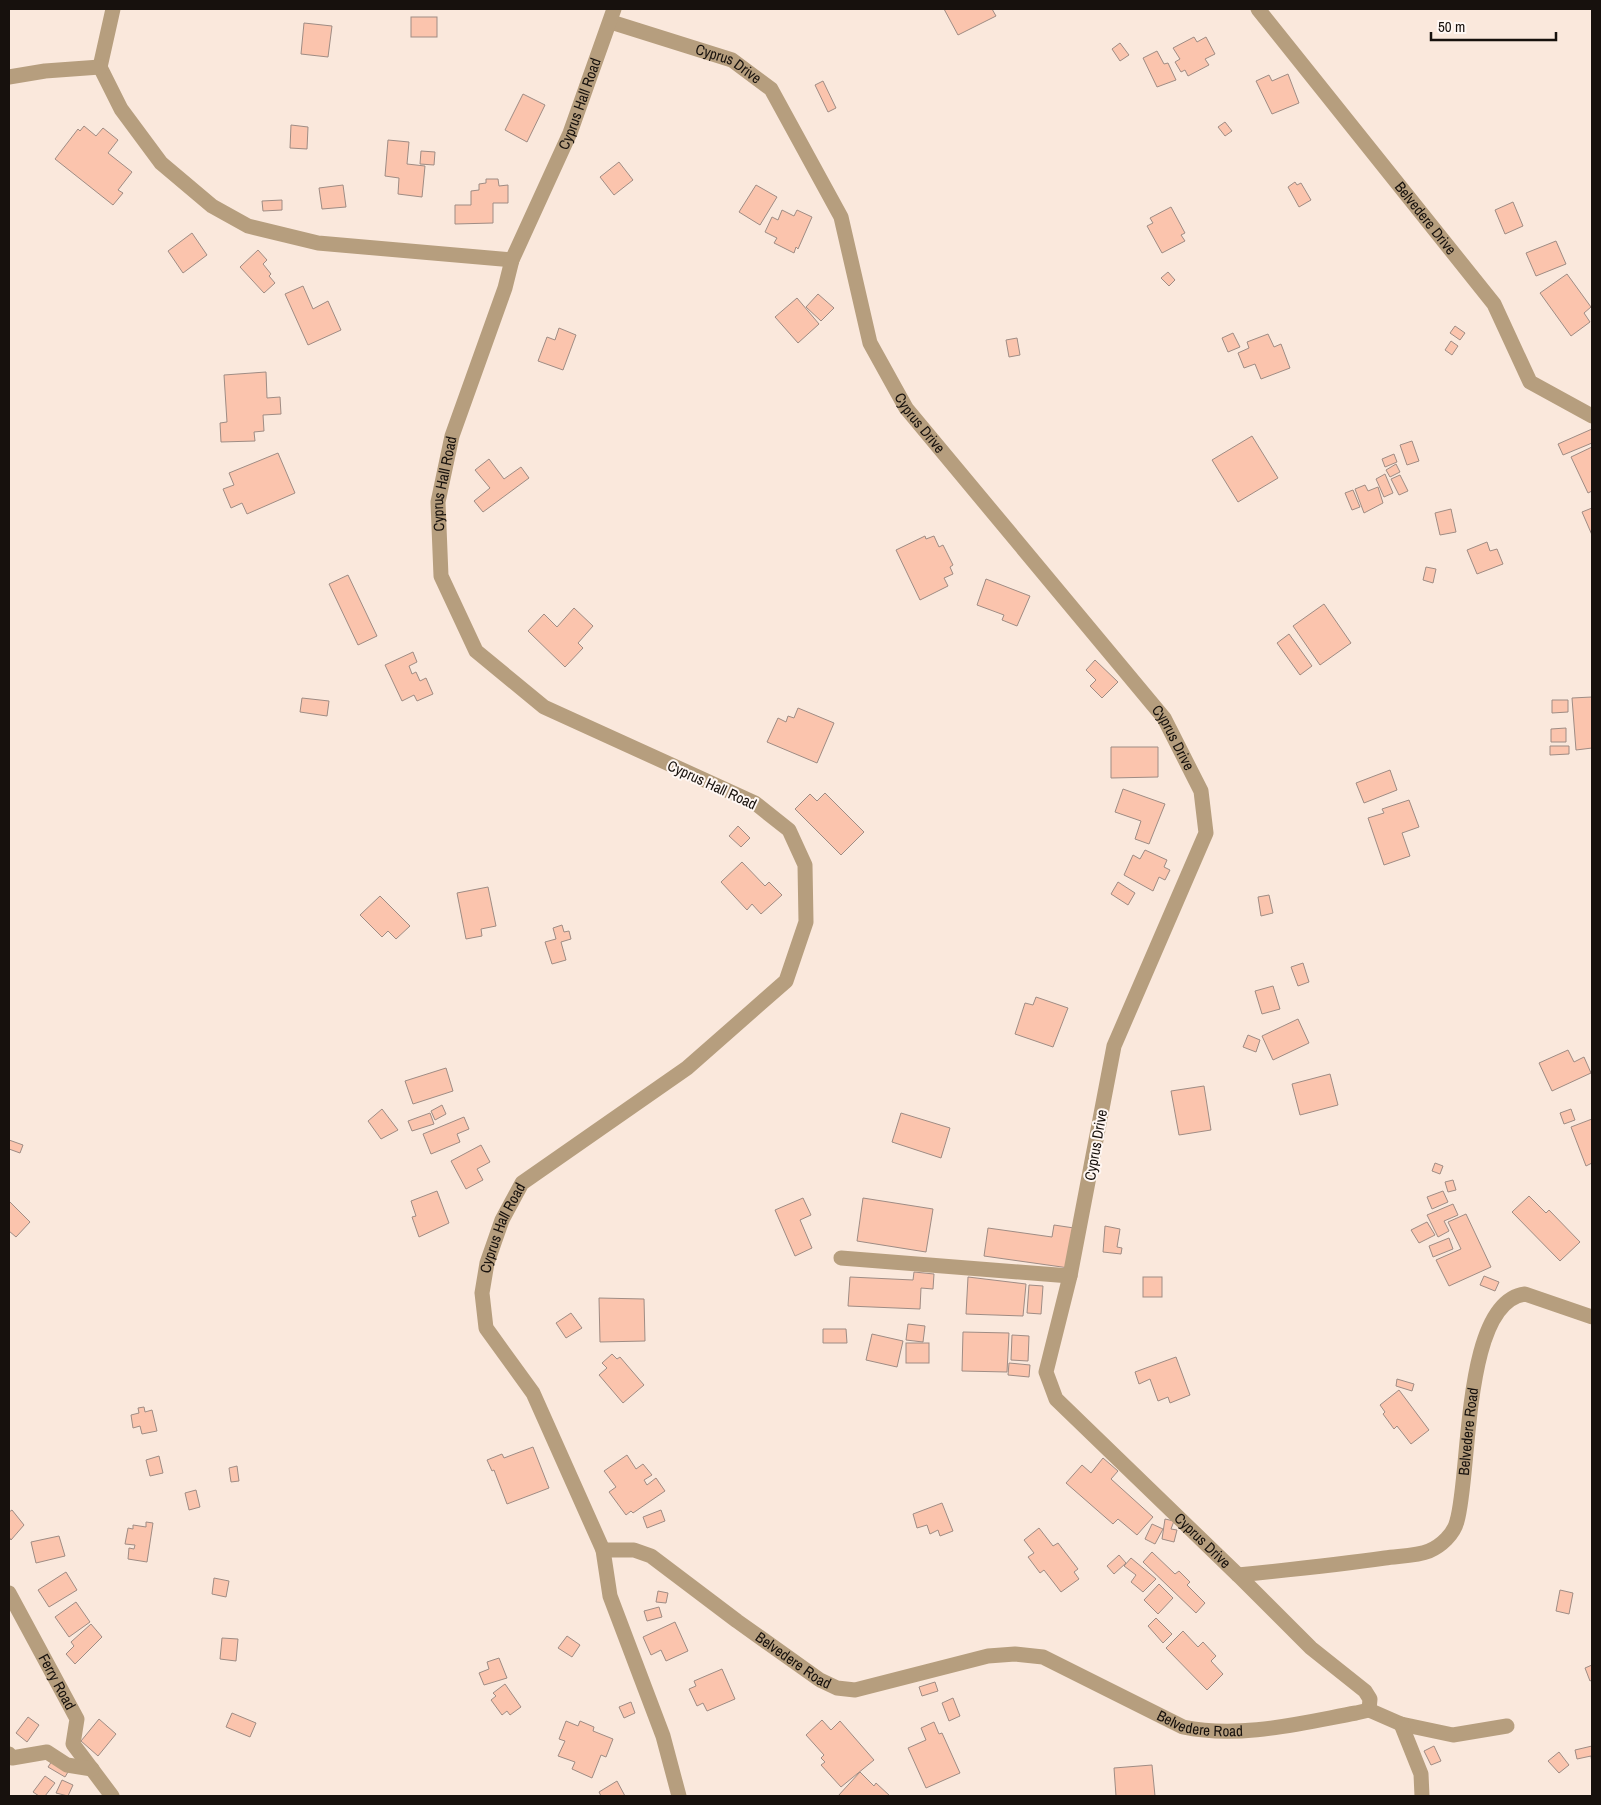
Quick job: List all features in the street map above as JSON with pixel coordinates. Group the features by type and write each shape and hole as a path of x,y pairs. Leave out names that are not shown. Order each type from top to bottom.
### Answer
{"street":[{"path":"113,9 100,67 121,109 161,163 212,206 248,226 318,243 512,260"},
{"name":"Belvedere Drive","path":"1258,9 1494,304 1530,382 1592,416"},
{"name":"Cyprus Hall Road","path":"603,1550 533,1393 486,1328 482,1293 486,1263 502,1220 522,1183 687,1068 786,981 806,922 805,864 790,830 755,803 544,707 476,651 441,576 438,502 452,436 505,288 512,260 570,133 613,16"},
{"name":"Cyprus Drive","path":"613,16 732,60 771,89 841,217 870,343 906,408 1164,718 1201,791 1206,833 1114,1046 1070,1276 1046,1372 1056,1399 1238,1575"},
{"path":"9,77 45,71 100,67"},
{"path":"841,1258 1070,1276"},
{"name":"Belvedere Road","path":"1238,1575 1429,1551 1449,1537 1457,1522 1467,1433 1482,1346 1490,1325 1504,1302 1516,1295 1525,1294 1592,1317"},
{"path":"603,1550 610,1596 663,1736 679,1796"},
{"name":"Belvedere Road","path":"603,1550 634,1550 651,1556 737,1622 820,1680 837,1688 855,1690 988,1656 1015,1654 1043,1657 1183,1727 1199,1730 1265,1729 1370,1710"},
{"path":"1238,1575 1311,1648 1366,1691 1370,1699 1370,1710 1401,1724 1453,1735 1507,1726"},
{"name":"Ferry Road","path":"9,1593 77,1720 73,1744 112,1796"},
{"path":"1401,1724 1421,1774 1422,1796"},
{"path":"9,1754 12,1758 47,1752 67,1765 92,1769"}],"building":[{"path":"944,9 992,9 996,16 958,35"},
{"path":"411,17 437,17 437,37 411,37"},
{"path":"304,23 332,26 328,57 301,54"},
{"path":"1194,37 1197,42 1206,37 1215,54 1205,59 1209,65 1188,76 1185,70 1181,72 1175,62 1180,59 1173,48"},
{"path":"1120,43 1129,55 1120,61 1112,49"},
{"path":"1157,51 1164,64 1168,63 1176,80 1157,87 1143,58"},
{"path":"1288,74 1299,103 1272,114 1256,81 1269,75 1272,81"},
{"path":"823,81 836,108 828,112 815,85"},
{"path":"523,94 545,105 527,142 505,130"},
{"path":"1225,122 1232,131 1225,136 1218,127"},
{"path":"291,125 308,127 307,149 290,148"},
{"path":"84,126 96,136 103,128 118,140 108,153 132,172 118,190 123,193 113,205 55,159 78,129 80,131"},
{"path":"388,140 409,142 407,164 425,166 422,197 398,194 399,178 385,176"},
{"path":"421,151 435,152 434,165 420,164"},
{"path":"619,162 633,180 614,195 600,177"},
{"path":"486,179 498,179 499,186 508,185 508,203 493,203 493,223 455,224 455,205 471,205 471,191 479,190 479,184 486,183"},
{"path":"1295,182 1297,185 1301,183 1311,200 1299,207 1288,187"},
{"path":"343,185 346,207 322,209 319,188"},
{"path":"756,185 777,197 760,225 739,212"},
{"path":"282,200 282,210 263,211 262,201"},
{"path":"1513,202 1523,226 1505,234 1495,210"},
{"path":"1171,207 1185,233 1181,235 1185,241 1162,253 1147,226 1153,223 1150,218"},
{"path":"782,210 794,216 797,210 812,217 798,249 796,247 794,253 774,243 777,238 765,232 772,217 778,220"},
{"path":"192,233 207,255 183,273 168,251"},
{"path":"1556,241 1566,264 1536,276 1526,253"},
{"path":"258,250 267,260 263,264 275,283 264,293 240,267"},
{"path":"1168,272 1175,280 1169,286 1161,278"},
{"path":"1567,274 1591,307 1584,313 1590,322 1571,336 1540,293"},
{"path":"303,286 313,309 328,301 341,330 308,345 285,294"},
{"path":"818,294 834,308 821,321 806,307"},
{"path":"797,298 819,324 798,343 775,317"},
{"path":"1455,326 1465,333 1460,340 1450,333"},
{"path":"559,328 576,335 563,370 538,361 547,337 555,340"},
{"path":"1233,333 1240,347 1228,352 1222,338"},
{"path":"1268,334 1274,347 1281,344 1290,368 1261,379 1255,364 1244,368 1238,353 1249,348 1247,342"},
{"path":"1017,338 1020,355 1009,357 1006,340"},
{"path":"1451,341 1458,346 1452,355 1445,350"},
{"path":"266,372 267,398 280,397 281,414 263,415 264,431 254,432 255,441 221,442 220,423 227,422 224,375"},
{"path":"1592,429 1592,443 1563,455 1558,444"},
{"path":"1252,436 1278,478 1238,502 1212,460"},
{"path":"1412,441 1419,461 1407,465 1400,445"},
{"path":"1592,447 1592,491 1588,493 1571,457"},
{"path":"278,453 295,493 247,514 242,503 231,508 223,489 234,485 229,473"},
{"path":"1394,454 1397,462 1385,467 1382,459"},
{"path":"489,459 504,479 521,467 529,478 483,512 474,501 490,488 475,470"},
{"path":"1396,464 1400,472 1390,477 1386,470"},
{"path":"1385,474 1393,493 1384,497 1376,479"},
{"path":"1400,475 1408,491 1399,495 1391,479"},
{"path":"1365,485 1368,491 1378,487 1383,503 1364,513 1355,489"},
{"path":"1353,490 1360,507 1352,510 1345,493"},
{"path":"1592,508 1592,535 1582,512"},
{"path":"1451,509 1456,532 1440,535 1435,513"},
{"path":"925,536 926,539 934,536 939,547 943,545 953,565 950,567 953,574 944,578 948,586 920,600 896,550"},
{"path":"1487,542 1490,551 1497,549 1503,564 1477,574 1467,550"},
{"path":"1426,567 1436,569 1433,583 1423,580"},
{"path":"348,575 377,636 358,645 329,584"},
{"path":"986,579 1030,596 1017,626 1002,620 1004,615 977,605"},
{"path":"1324,604 1351,643 1320,665 1293,626"},
{"path":"574,608 593,626 578,643 583,648 565,667 528,631 544,614 557,627"},
{"path":"1289,634 1312,666 1300,675 1277,643"},
{"path":"413,652 417,662 409,666 412,674 416,672 420,681 426,678 433,694 417,701 414,695 402,701 385,665"},
{"path":"1095,660 1118,682 1102,698 1090,686 1096,680 1086,670"},
{"path":"1592,697 1592,748 1576,750 1572,698"},
{"path":"302,698 329,701 327,716 300,712"},
{"path":"1552,700 1568,700 1568,712 1552,713"},
{"path":"798,708 834,723 817,763 767,742 778,718 786,722 788,716 794,718"},
{"path":"1566,728 1566,742 1551,742 1551,729"},
{"path":"1550,746 1569,746 1569,754 1550,755"},
{"path":"1111,747 1158,747 1158,777 1111,778"},
{"path":"1390,770 1397,790 1364,803 1356,783"},
{"path":"1123,789 1165,804 1149,844 1135,839 1141,821 1115,812"},
{"path":"825,793 864,832 841,855 795,809 810,794 817,801"},
{"path":"1409,800 1419,827 1402,833 1410,856 1384,865 1368,818 1384,813 1382,809"},
{"path":"738,826 750,838 741,847 729,836"},
{"path":"1145,850 1167,860 1164,867 1170,870 1165,880 1159,877 1153,891 1124,875 1133,855 1140,859"},
{"path":"742,862 765,886 769,882 782,895 761,914 752,904 747,910 721,882"},
{"path":"1118,882 1135,893 1128,905 1111,894"},
{"path":"488,887 496,926 481,929 482,936 466,939 457,893"},
{"path":"1269,895 1273,913 1261,916 1258,897"},
{"path":"380,896 410,926 396,939 388,931 382,937 360,915"},
{"path":"562,925 564,932 569,931 571,939 561,942 566,960 552,964 545,942 556,939 553,928"},
{"path":"1303,963 1309,982 1298,986 1291,967"},
{"path":"1273,986 1280,1009 1262,1014 1255,991"},
{"path":"1036,997 1068,1008 1053,1047 1015,1034 1025,1003 1033,1005"},
{"path":"1298,1019 1309,1043 1273,1060 1262,1036"},
{"path":"1248,1035 1260,1040 1256,1052 1243,1047"},
{"path":"1568,1050 1574,1062 1584,1057 1591,1073 1552,1091 1539,1063"},
{"path":"446,1068 453,1091 413,1104 405,1081"},
{"path":"1330,1074 1338,1105 1300,1115 1292,1084"},
{"path":"1204,1086 1211,1130 1179,1135 1171,1091"},
{"path":"442,1105 446,1114 435,1120 431,1111"},
{"path":"382,1109 398,1130 381,1139 368,1121"},
{"path":"1571,1109 1575,1120 1564,1124 1560,1113"},
{"path":"430,1113 434,1124 412,1131 408,1121"},
{"path":"901,1113 950,1128 941,1158 892,1142"},
{"path":"464,1117 469,1129 457,1134 460,1142 431,1154 423,1134"},
{"path":"1592,1119 1592,1163 1586,1166 1571,1127"},
{"path":"9,1140 23,1145 20,1153 9,1149"},
{"path":"481,1145 490,1162 477,1169 483,1180 466,1189 451,1161"},
{"path":"1435,1163 1443,1166 1440,1174 1432,1171"},
{"path":"1453,1180 1456,1190 1448,1192 1445,1182"},
{"path":"437,1191 449,1223 419,1237 412,1217 416,1216 411,1201"},
{"path":"1443,1191 1448,1202 1432,1209 1427,1197"},
{"path":"1529,1196 1546,1213 1549,1210 1580,1242 1560,1261 1512,1212"},
{"path":"803,1198 811,1215 800,1220 812,1248 795,1256 775,1210"},
{"path":"863,1198 933,1209 926,1252 857,1241"},
{"path":"9,1201 30,1222 16,1237 9,1231"},
{"path":"1453,1204 1458,1215 1444,1221 1449,1231 1438,1237 1427,1215"},
{"path":"1466,1214 1491,1267 1449,1286 1436,1260 1461,1249 1448,1222"},
{"path":"1427,1222 1435,1235 1419,1243 1411,1230"},
{"path":"1054,1225 1074,1228 1069,1268 984,1256 988,1228 1052,1237"},
{"path":"1105,1226 1120,1229 1117,1247 1122,1248 1121,1254 1103,1252"},
{"path":"1449,1238 1453,1249 1433,1257 1429,1246"},
{"path":"914,1272 934,1274 933,1289 921,1288 920,1309 848,1306 850,1277 913,1280"},
{"path":"1484,1276 1499,1282 1495,1291 1480,1285"},
{"path":"968,1277 1026,1284 1023,1316 966,1314"},
{"path":"1143,1277 1162,1277 1162,1297 1143,1297"},
{"path":"1029,1285 1043,1286 1041,1314 1027,1313"},
{"path":"599,1298 644,1299 645,1341 600,1342"},
{"path":"571,1313 582,1328 566,1338 556,1323"},
{"path":"908,1324 925,1326 923,1342 906,1340"},
{"path":"823,1329 846,1329 847,1343 823,1343"},
{"path":"963,1332 1009,1333 1007,1372 962,1371"},
{"path":"872,1334 903,1341 897,1367 866,1360"},
{"path":"1012,1335 1029,1336 1028,1361 1011,1360"},
{"path":"906,1343 929,1343 929,1363 906,1363"},
{"path":"612,1354 617,1359 620,1357 644,1385 623,1403 599,1375 607,1368 602,1363"},
{"path":"1176,1357 1190,1395 1170,1403 1168,1397 1158,1401 1150,1379 1139,1384 1135,1372"},
{"path":"1009,1363 1030,1365 1029,1377 1008,1375"},
{"path":"1397,1379 1414,1384 1412,1391 1396,1386"},
{"path":"1399,1390 1429,1430 1411,1444 1397,1426 1394,1429 1383,1414 1385,1412 1380,1405"},
{"path":"144,1407 145,1412 152,1410 157,1431 142,1434 140,1426 133,1428 131,1415 139,1413 138,1408"},
{"path":"533,1447 549,1488 507,1504 494,1470 492,1471 487,1460 502,1454 504,1458"},
{"path":"627,1455 636,1469 643,1464 652,1475 644,1480 647,1485 656,1478 665,1491 633,1513 631,1511 626,1515 609,1492 616,1487 604,1471"},
{"path":"159,1456 163,1473 150,1476 146,1460"},
{"path":"1103,1458 1118,1471 1111,1479 1153,1517 1137,1535 1118,1519 1113,1524 1066,1483 1082,1465 1091,1473"},
{"path":"237,1466 239,1481 231,1482 229,1468"},
{"path":"196,1490 200,1507 189,1510 185,1493"},
{"path":"942,1503 953,1531 940,1536 938,1530 930,1534 927,1525 917,1528 913,1514"},
{"path":"12,1510 24,1525 11,1540 9,1537 9,1512"},
{"path":"661,1510 665,1521 647,1528 643,1517"},
{"path":"1165,1519 1174,1521 1171,1529 1177,1530 1174,1542 1162,1539"},
{"path":"146,1522 153,1523 147,1562 128,1559 129,1548 134,1549 135,1545 125,1544 128,1528 133,1529 133,1525 146,1527"},
{"path":"1152,1524 1163,1529 1155,1544 1145,1539"},
{"path":"1039,1528 1053,1546 1058,1543 1078,1569 1074,1572 1079,1579 1061,1592 1044,1570 1040,1573 1028,1557 1034,1553 1024,1540"},
{"path":"59,1536 65,1556 36,1563 31,1542"},
{"path":"1152,1552 1175,1574 1179,1571 1190,1582 1187,1585 1205,1603 1196,1613 1143,1562"},
{"path":"1119,1555 1126,1563 1114,1574 1107,1566"},
{"path":"1131,1558 1156,1579 1143,1592 1131,1582 1136,1575 1124,1566"},
{"path":"66,1572 77,1590 49,1607 38,1590"},
{"path":"214,1578 229,1581 226,1597 212,1594"},
{"path":"1159,1584 1173,1598 1158,1614 1144,1600"},
{"path":"1560,1590 1573,1593 1569,1614 1556,1611"},
{"path":"658,1591 668,1593 666,1603 656,1602"},
{"path":"76,1602 90,1622 69,1637 55,1617"},
{"path":"659,1607 662,1617 647,1621 644,1611"},
{"path":"1156,1618 1172,1634 1163,1643 1148,1626"},
{"path":"675,1622 688,1651 666,1661 661,1650 651,1655 643,1637"},
{"path":"91,1624 102,1637 75,1664 66,1654 74,1646 71,1642"},
{"path":"1183,1631 1198,1647 1203,1642 1216,1656 1211,1661 1223,1674 1207,1690 1166,1648"},
{"path":"567,1636 580,1645 572,1657 558,1648"},
{"path":"222,1638 238,1639 236,1661 220,1659"},
{"path":"499,1658 507,1678 484,1685 479,1673 489,1669 487,1662"},
{"path":"1592,1665 1592,1680 1590,1681 1585,1668"},
{"path":"722,1669 735,1699 707,1711 703,1703 697,1706 689,1689 696,1686 694,1681"},
{"path":"935,1682 938,1691 922,1696 919,1687"},
{"path":"505,1684 521,1707 510,1715 507,1711 502,1715 491,1700 496,1696 493,1693"},
{"path":"953,1698 960,1716 949,1721 942,1703"},
{"path":"631,1702 635,1713 624,1718 619,1707"},
{"path":"232,1713 256,1723 250,1737 226,1727"},
{"path":"28,1717 39,1725 27,1742 16,1733"},
{"path":"99,1719 116,1734 98,1756 81,1741"},
{"path":"822,1720 831,1730 840,1721 874,1760 841,1787 821,1765 825,1762 821,1758 824,1755 806,1735"},
{"path":"566,1721 578,1726 580,1721 594,1727 593,1731 613,1739 606,1757 601,1755 592,1778 572,1769 575,1762 558,1756 565,1741 559,1739"},
{"path":"934,1722 939,1734 942,1733 960,1773 926,1788 908,1748 926,1740 921,1728"},
{"path":"1434,1746 1441,1761 1431,1765 1424,1751"},
{"path":"1592,1746 1592,1763 1591,1756 1577,1759 1575,1750"},
{"path":"1559,1752 1569,1765 1559,1773 1548,1761"},
{"path":"52,1761 68,1772 65,1777 48,1767"},
{"path":"1152,1765 1155,1796 1116,1796 1114,1768"},
{"path":"860,1772 874,1786 876,1783 890,1796 838,1796"},
{"path":"45,1776 55,1783 45,1796 39,1796 33,1792"},
{"path":"62,1780 73,1785 68,1796 56,1793"},
{"path":"617,1781 625,1796 601,1796 599,1792"}]}
